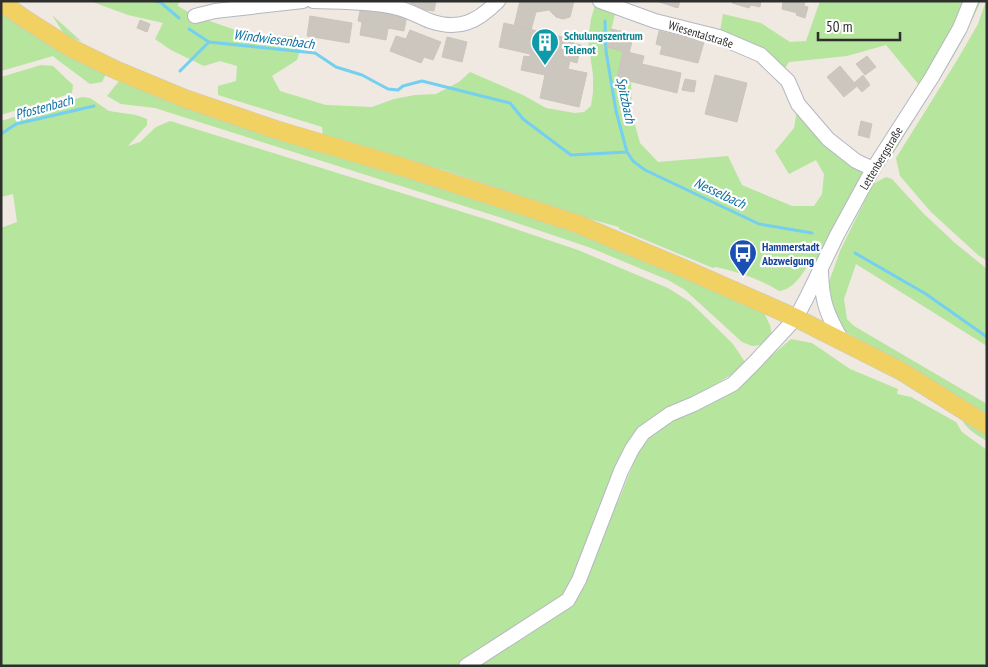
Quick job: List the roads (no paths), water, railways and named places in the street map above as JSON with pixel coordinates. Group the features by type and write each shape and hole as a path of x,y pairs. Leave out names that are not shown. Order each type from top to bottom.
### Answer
{"main road":[{"path":"1,2 69,47 116,70 186,99 277,130 406,168 575,223 685,269 796,318 901,371 987,425"}],"street":[{"path":"195,16 216,11 302,1"},
{"path":"314,1 362,3 395,7 430,21 450,26 470,23 487,12 498,1"},
{"name":"Wiesentalstraße","path":"600,1 655,21 720,37 761,55 788,80 798,104 828,139 856,161 873,169"},
{"name":"Lettenbergstraße","path":"466,666 568,600 578,580 621,471 632,449 643,433 670,414 733,384 796,318 837,235 873,169 932,77 960,28 971,1"},
{"path":"821,268 824,301 831,322 842,341"}],"waterway":[{"name":"Windwiesenbach","path":"154,1 160,2 179,18"},
{"name":"Nesselbach","path":"605,21 606,51 616,111 627,152 633,161 645,170 759,224 812,233"},
{"name":"Windwiesenbach","path":"189,29 209,42 315,53 336,67 362,75 388,89 398,90 403,86 422,81 510,103 523,119 571,155 627,152"},
{"name":"Pfostenbach","path":"180,71 209,42"},
{"name":"Pfostenbach","path":"1,134 16,124 94,106"},
{"name":"Nesselbach","path":"855,253 926,294 987,337"}],"place":[{"name":"Schulungszentrum Telenot","path":"545,66"},
{"name":"Hammerstadt Abzweigung","path":"743,277"}],"water label":[{"name":"Spitzbach","path":"626,100"}]}
